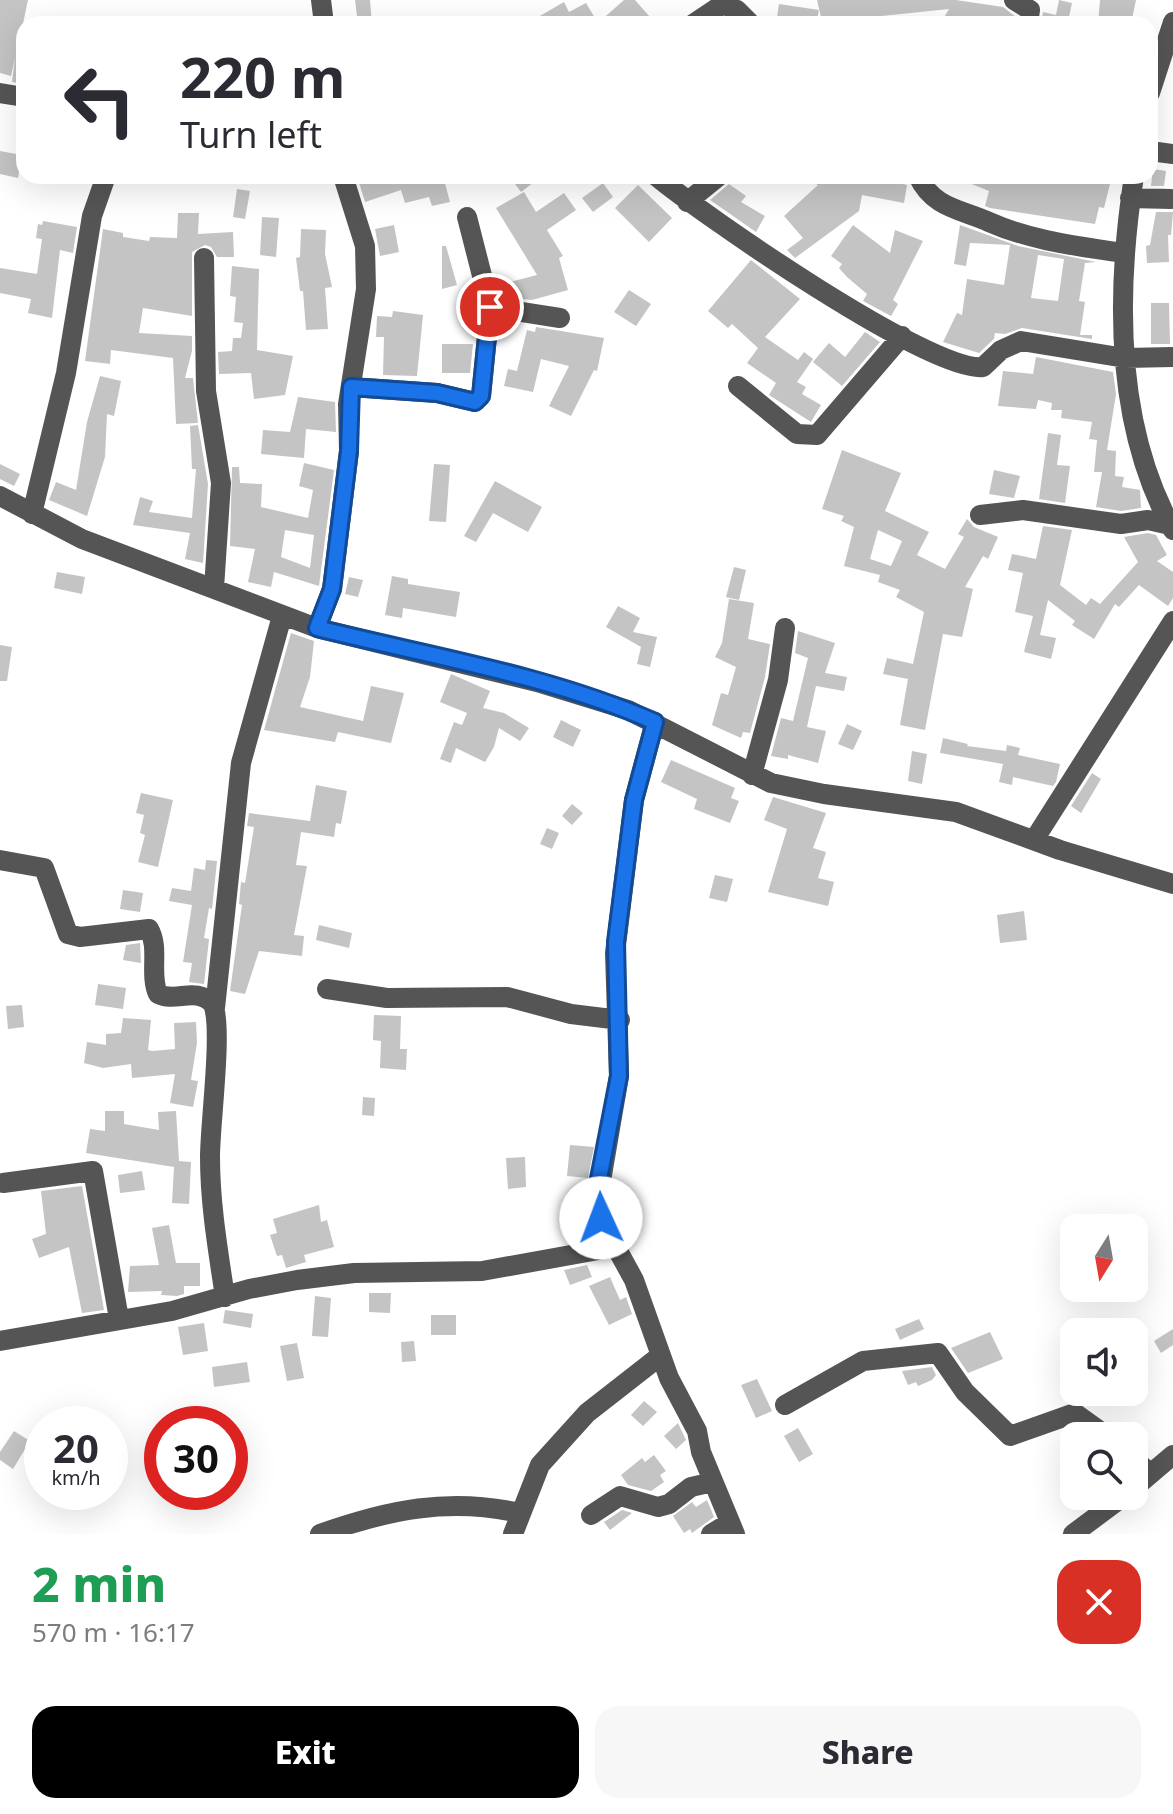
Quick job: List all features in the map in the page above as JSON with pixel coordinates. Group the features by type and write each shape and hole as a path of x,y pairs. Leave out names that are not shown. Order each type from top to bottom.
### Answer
{"street":[{"path":"1014,0 1030,10 1029,16"},
{"path":"705,16 723,4 743,16"},
{"path":"1158,65 1173,22"},
{"path":"32,514 66,373 92,216 103,184"},
{"path":"317,628 332,589 349,451 351,387 366,265 363,238 346,184"},
{"path":"666,184 687,202 844,304 956,365 975,368 988,365 1001,350 1021,341 1125,358 1173,357"},
{"path":"687,202 709,184"},
{"path":"922,184 942,205 1005,231 1123,253"},
{"path":"980,515 1023,510 1121,524 1170,520 1142,458 1125,358 1123,253 1133,184"},
{"path":"1130,198 1171,199"},
{"path":"351,387 437,393 475,402 481,396 490,307 467,217"},
{"path":"204,258 206,391 221,483 214,588"},
{"path":"490,307 560,318"},
{"path":"738,386 797,434 817,435 902,336"},
{"path":"0,496 82,539 317,628 537,682 605,702 655,722 752,775 800,790 956,812 1173,884"},
{"path":"225,1297 211,1180 212,1092 217,1031 215,1008 241,763 282,616"},
{"path":"1034,840 1173,621"},
{"path":"752,775 778,680 785,628"},
{"path":"655,722 634,800 616,942 614,961 620,1020 619,1076 596,1197 601,1218 634,1280 660,1356 697,1431 701,1452 732,1528 711,1534"},
{"path":"0,860 19,860 44,868 68,934 80,937 149,929 153,938 154,977 158,994 170,998 199,995 215,1008"},
{"path":"327,989 387,998 507,997 571,1014 620,1020"},
{"path":"3,1183 49,1174 93,1171 119,1319"},
{"path":"0,1341 297,1280 354,1273 482,1271 615,1247"},
{"path":"785,1405 863,1361 938,1353 965,1392 1010,1436 1075,1413 1088,1422"},
{"path":"513,1534 540,1465 587,1413 660,1356"},
{"path":"1148,1476 1173,1455"},
{"path":"1148,1471 1151,1474"},
{"path":"591,1515 620,1496 658,1507 669,1504 691,1487 713,1482"},
{"path":"320,1534 419,1506 489,1507 520,1513"},
{"path":"1073,1534 1105,1510"}],"building":[{"path":"0,0 28,0 25,16 16,16 16,83 12,82 15,58 11,76 0,73"},
{"path":"355,0 370,0 371,16 357,16"},
{"path":"624,0 635,0 649,16 606,16"},
{"path":"817,0 956,0 1003,7 1015,16 945,16 949,9 882,16 821,16"},
{"path":"1059,0 1072,3 1069,16 1042,16 1043,12 1056,15"},
{"path":"1100,0 1136,0 1133,16 1099,16"},
{"path":"564,2 569,12 586,3 594,16 540,16"},
{"path":"779,4 819,10 818,16 777,16"},
{"path":"0,151 16,154 16,178 0,174"},
{"path":"1158,170 1166,171 1164,186 1151,186 1158,184"},
{"path":"359,184 445,184 450,202 432,206 429,197 405,203 401,190 365,202"},
{"path":"515,184 532,184 521,192"},
{"path":"602,184 613,197 593,212 582,198"},
{"path":"729,184 746,196 741,202 765,216 756,232 710,200"},
{"path":"972,184 1110,184 1104,208 1099,207 1095,224 990,208 985,206 989,191"},
{"path":"638,185 672,218 649,242 615,208"},
{"path":"818,185 907,185 904,203 862,195 859,211 795,258 787,250 803,238 784,216"},
{"path":"237,189 250,191 245,219 233,217"},
{"path":"524,192 536,212 564,193 576,210 547,230 563,256 559,258 568,290 532,300 515,298 510,282 537,275 496,208"},
{"path":"1156,212 1173,212 1171,235 1168,235 1169,262 1147,263 1146,246 1150,245"},
{"path":"178,213 199,213 198,234 233,232 234,257 217,257 211,247 205,245 192,252 192,316 143,308 139,333 192,336 192,351 185,378 193,378 198,423 176,424 173,358 111,350 110,364 85,361 103,229 123,233 123,237 149,241 150,237 177,238"},
{"path":"262,217 279,218 276,257 260,255"},
{"path":"43,221 77,227 73,253 60,250 52,318 28,313 31,299 0,293 0,268 37,274 42,239 36,238 38,224 42,225"},
{"path":"394,225 399,252 380,256 375,229"},
{"path":"853,225 890,253 895,230 923,241 893,300 898,304 891,316 863,301 867,294 847,277 839,268 842,264 831,256"},
{"path":"960,225 1018,246 1096,262 1085,263 1079,301 1085,302 1080,335 1092,335 1092,339 1022,328 1005,334 995,333 994,339 979,353 943,342 957,313 962,315 967,279 1004,285 1010,245 970,243 966,266 954,264","holes":["1038,255 1064,259 1058,301 1031,298"]},
{"path":"301,229 326,230 325,254 332,287 325,288 328,329 306,330 296,258 300,257"},
{"path":"442,246 446,246 457,285 442,289"},
{"path":"751,260 800,299 765,337 798,360 804,352 813,359 797,382 806,387 802,394 821,405 811,422 769,395 776,383 747,363 758,348 732,324 728,328 708,311"},
{"path":"232,266 259,269 257,350 293,356 285,395 254,399 251,373 219,374 218,352 232,351 233,338 241,338 243,323 234,322 236,297 230,296"},
{"path":"629,290 651,304 636,326 614,312"},
{"path":"1151,303 1169,303 1170,344 1151,344"},
{"path":"393,311 423,315 417,376 383,375 384,337 376,337 377,316 392,317"},
{"path":"536,327 604,338 597,371 594,370 571,416 549,406 569,366 541,359 533,392 504,386 508,369 517,371 527,330 535,332"},
{"path":"865,332 880,342 842,386 813,362 829,343 845,357"},
{"path":"442,344 473,344 470,373 442,373"},
{"path":"1036,357 1113,372 1116,394 1107,450 1116,451 1115,476 1124,477 1122,487 1140,490 1141,508 1121,511 1096,507 1102,472 1094,472 1097,440 1089,439 1092,422 1061,418 1062,410 1051,410 1052,403 1038,400 1036,409 998,406 1003,371 1033,374"},
{"path":"100,376 121,381 114,416 107,414 105,457 87,516 49,500 56,482 76,490 87,422"},
{"path":"298,397 335,402 336,432 306,429 304,458 261,454 263,430 290,432"},
{"path":"198,425 208,484 203,563 185,559 190,533 133,525 140,497 153,501 149,512 192,518 196,469 192,469 190,426"},
{"path":"1048,433 1061,435 1057,465 1070,466 1065,503 1039,499"},
{"path":"842,450 901,473 885,511 929,532 917,555 945,569 964,537 958,534 967,519 974,527 998,537 988,559 983,556 965,587 973,589 962,637 943,634 925,730 900,725 908,679 883,674 887,658 913,664 924,612 896,597 900,590 878,582 880,575 844,566 854,527 841,521 844,516 822,509","holes":["878,530 902,541 891,566 870,559"]},
{"path":"304,463 334,470 319,586 274,572 271,587 248,582 255,549 230,546 232,467 239,467 240,483 262,484 261,507 308,518 313,490 299,486","holes":["285,530 314,535 310,568 281,557"]},
{"path":"0,464 20,474 14,486 0,479"},
{"path":"434,464 450,465 446,522 429,521"},
{"path":"994,470 1020,476 1014,498 989,494"},
{"path":"495,481 542,507 528,532 493,513 476,542 464,536"},
{"path":"1043,526 1072,530 1060,585 1086,605 1091,598 1100,604 1138,562 1124,537 1148,533 1156,535 1167,555 1157,561 1173,572 1173,598 1168,606 1139,585 1119,607 1115,604 1094,639 1072,625 1075,621 1048,600 1040,635 1056,638 1051,659 1024,652 1033,616 1015,612 1023,573 1008,570 1012,554 1036,559"},
{"path":"734,567 746,570 739,600 726,597"},
{"path":"57,572 85,577 82,594 54,588"},
{"path":"392,576 408,579 408,584 460,592 456,617 403,608 402,618 385,615"},
{"path":"349,577 363,580 358,597 345,594"},
{"path":"729,599 754,603 748,639 770,644 750,733 743,732 741,738 712,725 721,693 728,695 736,667 715,657 722,643"},
{"path":"618,606 640,618 633,632 657,637 650,667 637,664 641,647 606,627"},
{"path":"798,631 835,643 825,673 847,677 844,691 816,686 807,727 826,731 818,763 788,755 788,759 771,756 781,718 793,721 808,658 795,653"},
{"path":"291,633 314,641 310,677 300,707 363,721 371,686 404,693 391,743 338,732 335,742 264,730"},
{"path":"0,645 12,647 7,681 0,681"},
{"path":"451,674 490,691 483,708 504,713 529,728 520,741 499,728 494,747 485,762 456,748 451,763 440,759 454,722 462,725 467,713 440,702"},
{"path":"561,720 581,730 573,747 553,737"},
{"path":"847,724 862,731 853,750 838,744"},
{"path":"943,738 967,746 1006,751 1007,745 1020,748 1018,755 1060,764 1056,782 1053,786 1013,777 1012,785 999,782 1003,764 940,753"},
{"path":"912,751 927,754 922,784 908,781"},
{"path":"671,760 735,788 731,798 739,801 730,823 694,809 697,799 661,782"},
{"path":"1092,773 1101,779 1081,813 1071,806"},
{"path":"316,785 347,791 341,824 336,823 334,837 301,832 296,865 307,866 294,935 304,936 302,956 259,951 245,994 230,991 242,905 239,904 241,882 245,883 254,827 247,826 249,813 310,821"},
{"path":"141,793 173,800 158,867 138,862 145,835 140,833 144,815 136,813"},
{"path":"773,797 826,813 813,848 826,852 818,878 834,882 828,906 768,892 787,829 764,820"},
{"path":"572,804 583,813 572,825 562,816"},
{"path":"547,828 559,833 552,849 540,844"},
{"path":"206,860 217,861 212,909 209,908 204,938 209,939 204,984 189,982 192,963 183,962 192,905 169,901 172,888 191,891 194,868 205,870"},
{"path":"715,875 733,879 727,902 709,898"},
{"path":"123,890 143,893 140,912 120,909"},
{"path":"1024,911 1027,940 1000,943 997,915"},
{"path":"319,925 352,933 349,948 316,940"},
{"path":"140,943 141,963 123,960 126,945"},
{"path":"98,984 126,988 123,1009 95,1005"},
{"path":"22,1005 24,1027 8,1029 6,1006"},
{"path":"374,1015 401,1016 400,1049 407,1049 406,1070 380,1068 381,1041 373,1040"},
{"path":"123,1018 151,1020 148,1050 152,1051 175,1049 174,1023 196,1022 197,1043 191,1080 198,1081 193,1107 170,1103 175,1074 132,1078 131,1064 103,1068 84,1063 87,1042 106,1045 106,1034 121,1033"},
{"path":"363,1097 375,1098 374,1116 362,1115"},
{"path":"105,1111 124,1111 124,1124 159,1130 158,1112 176,1111 179,1161 191,1162 189,1204 172,1203 174,1167 86,1153 90,1129 105,1131"},
{"path":"570,1145 594,1147 588,1178 567,1176"},
{"path":"525,1157 526,1187 508,1189 506,1158"},
{"path":"142,1171 145,1190 120,1193 118,1175"},
{"path":"82,1186 104,1310 82,1313 69,1247 39,1258 32,1239 46,1234 41,1191"},
{"path":"319,1205 321,1222 327,1220 334,1247 304,1255 306,1262 286,1268 282,1255 277,1256 270,1235 277,1233 273,1219"},
{"path":"169,1225 176,1263 200,1263 200,1286 184,1286 184,1294 177,1296 161,1295 162,1291 128,1292 130,1266 159,1265 152,1228"},
{"path":"587,1265 592,1277 570,1285 564,1270"},
{"path":"610,1277 620,1300 626,1297 632,1314 609,1325 589,1286"},
{"path":"369,1293 391,1293 390,1313 369,1312"},
{"path":"315,1296 331,1298 328,1337 312,1336"},
{"path":"225,1310 253,1314 251,1328 223,1323"},
{"path":"431,1315 456,1315 456,1335 431,1335"},
{"path":"919,1319 924,1329 900,1340 895,1329"},
{"path":"204,1323 208,1351 183,1355 178,1327"},
{"path":"1173,1329 1173,1345 1161,1353 1154,1341"},
{"path":"990,1332 1003,1359 968,1373 951,1348"},
{"path":"414,1341 416,1361 402,1362 401,1342"},
{"path":"297,1343 304,1378 287,1381 280,1346"},
{"path":"247,1362 250,1382 214,1387 212,1367"},
{"path":"932,1367 936,1375 918,1386 916,1382 908,1385 902,1371"},
{"path":"757,1379 772,1411 756,1418 741,1385"},
{"path":"644,1401 657,1412 643,1426 631,1415"},
{"path":"678,1423 686,1440 676,1449 664,1436"},
{"path":"798,1428 813,1454 799,1462 784,1436"},
{"path":"14,1431 24,1437 24,1451 13,1469 0,1460 0,1452"},
{"path":"654,1455 666,1471 660,1475 664,1482 651,1491 628,1485 621,1475 642,1458 645,1462"},
{"path":"707,1500 714,1517 692,1533 690,1529 684,1533 673,1516 692,1502 696,1507"},
{"path":"622,1510 632,1513 610,1530 604,1522"}],"route":[{"path":"490,307 481,396 475,402 437,393 351,387 347,418 349,451 339,508 332,589 317,628 537,682 605,702 655,722 634,800 629,862 616,942 614,961 620,1020 619,1076 597,1189 601,1218"}]}
